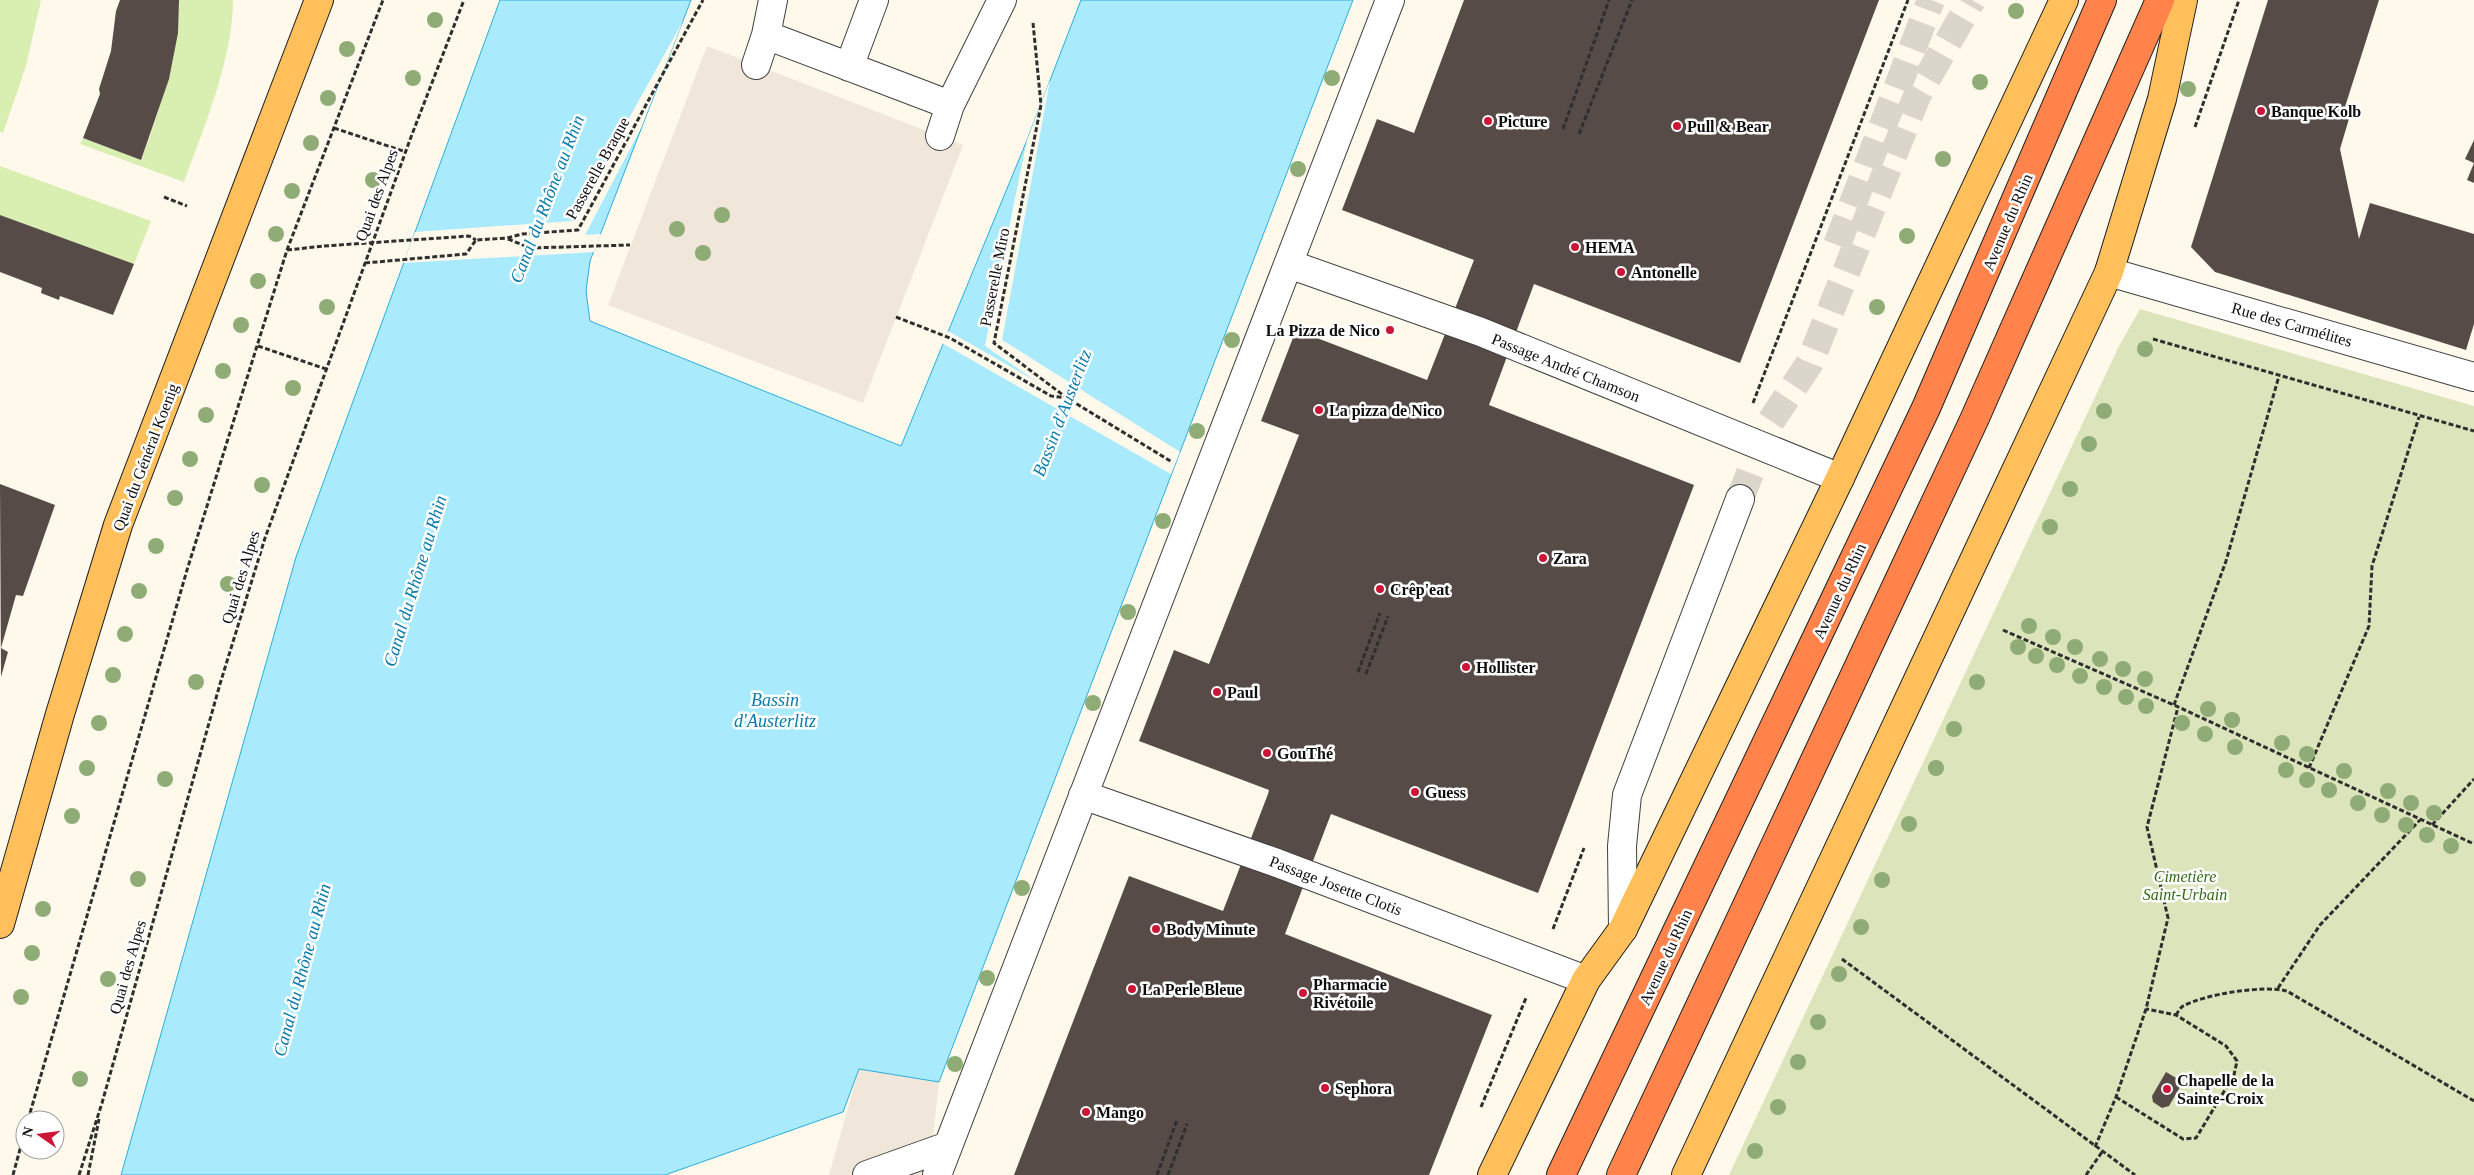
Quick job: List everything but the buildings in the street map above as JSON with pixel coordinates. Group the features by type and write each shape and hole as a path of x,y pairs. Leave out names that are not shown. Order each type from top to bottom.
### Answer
{"highway":[{"name":"Avenue du Rhin","path":"1561,1175 1926,408 2102,0"},
{"path":"1621,1175 1974,420 2160,0"}],"main road":[{"name":"Quai du Général Koenig","path":"0,924 60,714 118,524 319,0"},
{"path":"1492,1175 1586,980 1623,929 1840,478 2064,0"},
{"path":"1686,1175 2109,272 2162,99 2183,0"}],"street":[{"path":"756,65 766,35 773,0"},
{"path":"848,67 874,0"},
{"path":"940,136 950,105 1002,0"},
{"path":"937,1175 1390,0"},
{"path":"766,35 950,105"},
{"name":"Passage André Chamson","path":"1288,264 1481,332 1840,478"},
{"name":"Rue des Carmélites","path":"2109,272 2474,377"},
{"path":"1623,929 1622,846 1627,795 1740,499"},
{"name":"Passage Josette Clotis","path":"1083,795 1277,863 1586,980"},
{"path":"867,1175 948,1146"}],"path":[{"path":"31,1110 187,570 287,250 383,0"},
{"name":"Quai des Alpes","path":"79,1175 102,1104 220,684 265,538 406,152 464,0"},
{"name":"Passerelle Braque","path":"287,250 469,236 476,240 507,238 522,234 578,230 703,0"},
{"path":"1563,129 1609,0"},
{"path":"1578,134 1632,0"},
{"name":"Passerelle Miro","path":"1033,19 1041,105 994,343 1067,398 1176,464"},
{"path":"334,128 406,152"},
{"path":"164,197 188,206"},
{"path":"507,238 530,248 630,245"},
{"path":"365,263 466,254 476,240"},
{"path":"896,316 950,338 1051,396 1067,398"},
{"path":"2153,339 2419,417 2474,431"},
{"path":"258,346 326,369"},
{"path":"2096,1147 2146,1009 2168,918 2147,827 2176,706 2226,561 2280,376"},
{"path":"2309,768 2369,626 2372,566 2419,417"},
{"path":"1358,672 1380,613"},
{"path":"1366,674 1388,616"},
{"path":"2003,630 2176,706 2474,844"},
{"path":"2432,825 2474,779"},
{"path":"2278,988 2320,925 2420,820"},
{"path":"1842,959 2135,1175"},
{"path":"2176,1015 2182,1007 2220,994 2278,988 2287,991 2474,1101"},
{"path":"2116,1096 2183,1139 2196,1138 2234,1075 2236,1060 2226,1046 2176,1015 2146,1009"},
{"path":"88,1175 102,1104"},
{"path":"1157,1175 1177,1120"},
{"path":"1168,1175 1188,1124"},
{"path":"2086,1175 2102,1152"},
{"path":"13,1175 17,1160"}],"green space":[{"path":"0,0 41,0 26,66 3,133 0,132"},
{"path":"179,0 233,0 232,23 223,69 184,182 80,144 83,138 141,160 167,82 178,21"},
{"path":"0,166 151,221 134,264 0,215"},
{"name":"Cimetière Saint-Urbain","path":"2140,309 2474,406 2474,1175 1729,1175 2119,346"}],"shaded area":[{"path":"707,46 963,145 863,403 608,305"},
{"path":"859,1069 939,1082 929,1175 829,1175"}],"water":[{"name":"Bassin d'Austerlitz","path":"500,0 691,0 590,261 586,291 590,321 901,446 1027,140 1081,0 1353,0 939,1082 859,1069 843,1112 665,1175 121,1175 296,557"}],"pier":[{"path":"683,21 641,128 585,235 601,234 594,252 403,263 415,232 572,221"},
{"path":"1050,80 1002,340 1180,452 1171,474 942,343 948,331 1039,383 985,346 1027,140"}],"tunnel":[{"path":"1837,245 1931,0"},
{"path":"1740,499 1769,424 1809,364 1917,96 1972,0"}],"place":[{"name":"Banque Kolb","path":"2261,111"},
{"name":"Picture","path":"1488,121"},
{"name":"Pull & Bear","path":"1677,126"},
{"name":"HEMA","path":"1575,247"},
{"name":"Antonelle","path":"1621,272"},
{"name":"La Pizza de Nico","path":"1390,330"},
{"name":"La pizza de Nico","path":"1319,410"},
{"name":"Zara","path":"1543,558"},
{"name":"Crêp'eat","path":"1380,589"},
{"name":"Hollister","path":"1466,667"},
{"name":"Paul","path":"1217,692"},
{"name":"GouThé","path":"1267,753"},
{"name":"Guess","path":"1415,792"},
{"name":"Body Minute","path":"1156,929"},
{"name":"La Perle Bleue","path":"1132,989"},
{"name":"Pharmacie Rivétoile","path":"1303,993"},
{"name":"Sephora","path":"1325,1088"},
{"name":"Chapelle de la Sainte-Croix","path":"2167,1089"},
{"name":"Mango","path":"1086,1112"}],"water label":[{"name":"Canal du Rhône au Rhin","path":"547,199"},
{"name":"Canal du Rhône au Rhin","path":"415,581"},
{"name":"Canal du Rhône au Rhin","path":"302,970"}]}
